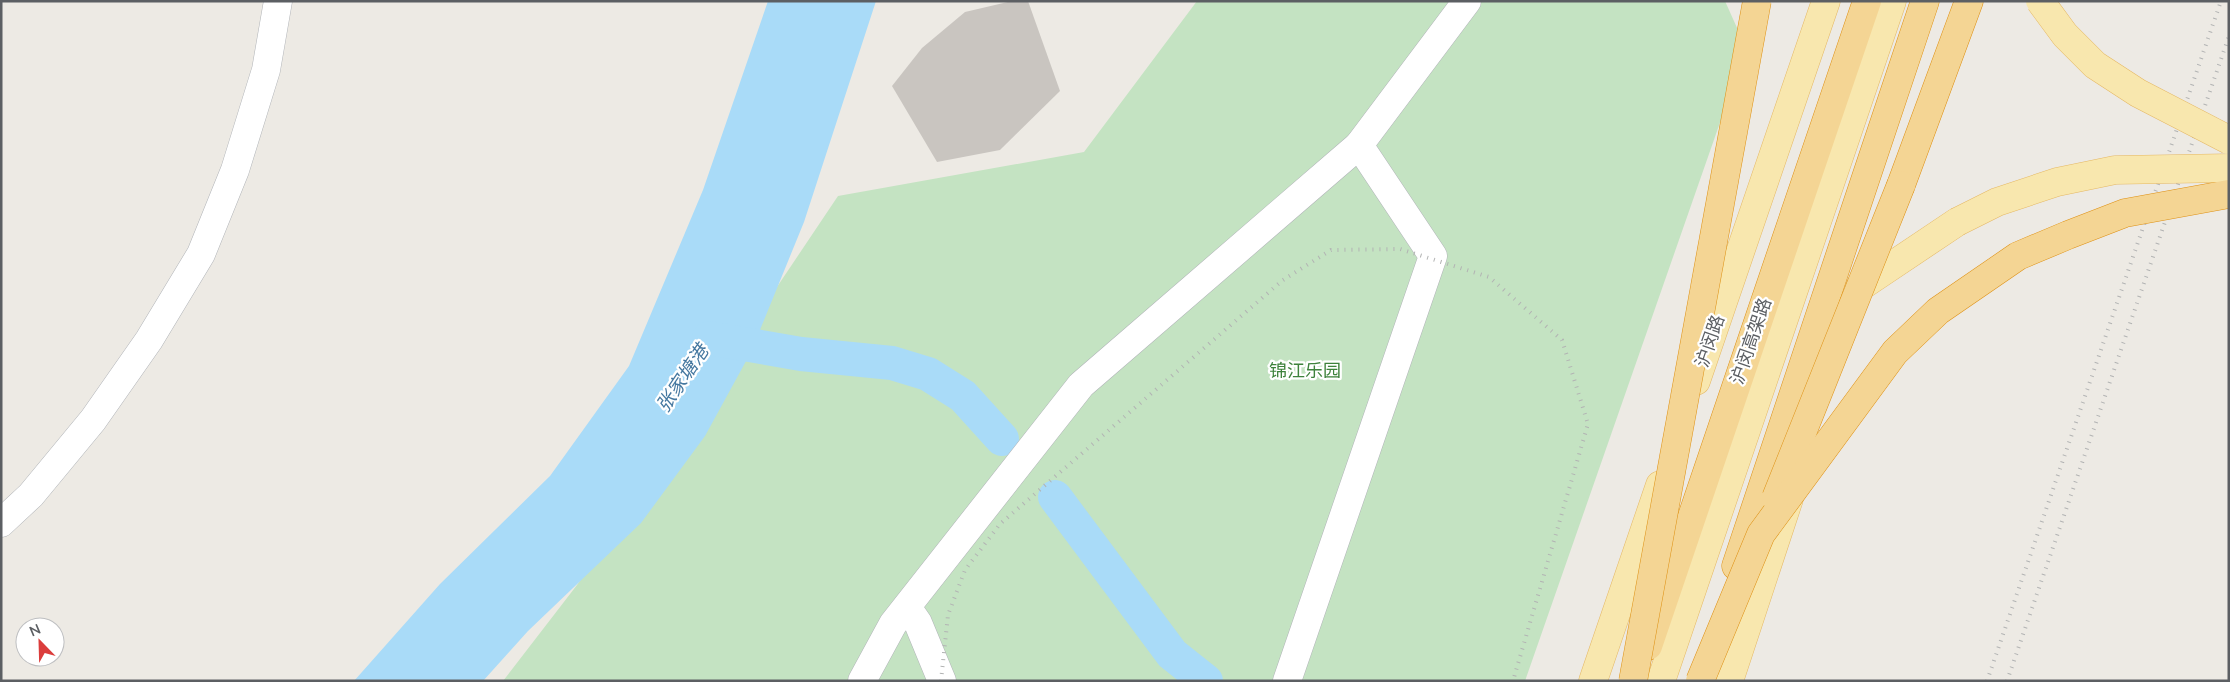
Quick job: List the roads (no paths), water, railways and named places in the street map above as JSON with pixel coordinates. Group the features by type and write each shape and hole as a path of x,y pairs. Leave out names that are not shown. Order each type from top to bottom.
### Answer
{"highway":[{"path":"1635,681 1757,1"},
{"name":"沪闵高架路","path":"1635,681 1867,1"},
{"path":"1699,681 1926,1"},
{"path":"1699,681 1761,534 1901,185 1969,1"},
{"path":"1761,534 1894,352 1938,311 2018,256 2125,212 2229,194"}],"main road":[{"name":"沪闵路","path":"1593,681 1826,1"},
{"path":"1661,681 1892,1"},
{"path":"1729,681 1957,1"},
{"path":"2040,1 2065,36 2094,65 2138,93 2229,140"},
{"path":"1860,287 1957,222 1997,202 2057,182 2115,170 2229,168"}],"street":[{"path":"1,523 31,495 93,420 149,340 201,254 235,170 266,70 278,1"},
{"path":"862,681 893,624 1081,385 1359,145 1466,1"},
{"path":"1287,681 1433,256 1359,145"},
{"path":"907,607 918,623 942,681"}],"water":[{"name":"张家塘港","path":"768,1 876,1 804,222 751,352 705,436 641,523 528,631 483,681 354,681 440,584 550,476 629,366 703,190"}],"waterway":[{"path":"709,338 801,354 892,363 928,374 963,396 1002,439"},
{"path":"1055,497 1172,654 1206,681"}],"railway":[{"path":"1987,681 2221,1"},
{"path":"2007,681 2229,36"},
{"path":"941,681 948,615 965,570 1000,524 1283,280 1331,250 1400,249 1489,277 1562,340 1588,424 1513,681"}],"park label":[{"name":"锦江乐园","path":"1305,371"}]}
